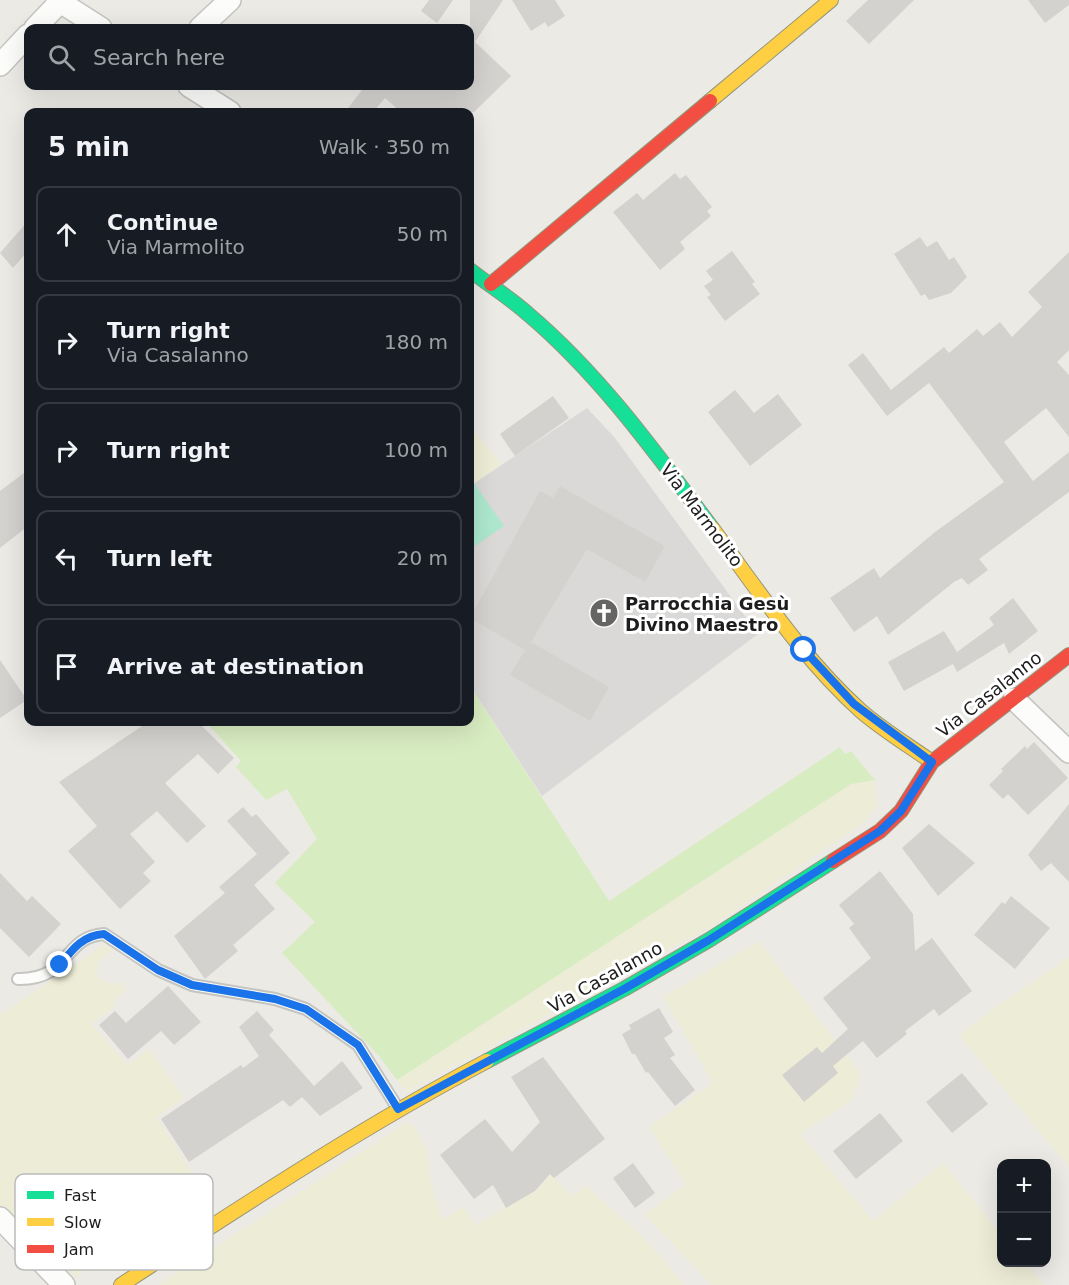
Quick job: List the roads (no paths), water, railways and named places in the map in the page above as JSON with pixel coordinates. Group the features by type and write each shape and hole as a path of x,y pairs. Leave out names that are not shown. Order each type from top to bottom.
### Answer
{"street":[{"path":"204,24 230,0"},
{"path":"491,284 831,0"},
{"path":"38,24 58,1 95,24"},
{"path":"0,65 24,39"},
{"path":"195,90 224,108"},
{"name":"Via Marmolito","path":"474,273 491,284 587,368 649,443 818,665 854,704 932,762"},
{"name":"Via Casalanno","path":"213,1225 323,1154 398,1109 624,989 709,940 880,831 901,811 932,762 1069,655"},
{"path":"1014,699 1069,752"},
{"path":"0,1218 15,1233"},
{"path":"51,1270 64,1285"},
{"name":"Via Casalanno","path":"121,1285 144,1270"}],"lane":[{"path":"18,979 48,975 83,940 94,934 104,934 158,970 192,985 275,999 306,1009 358,1045 398,1109"}],"place":[{"name":"Parrocchia Gesù Divino Maestro","path":"604,613"}]}
